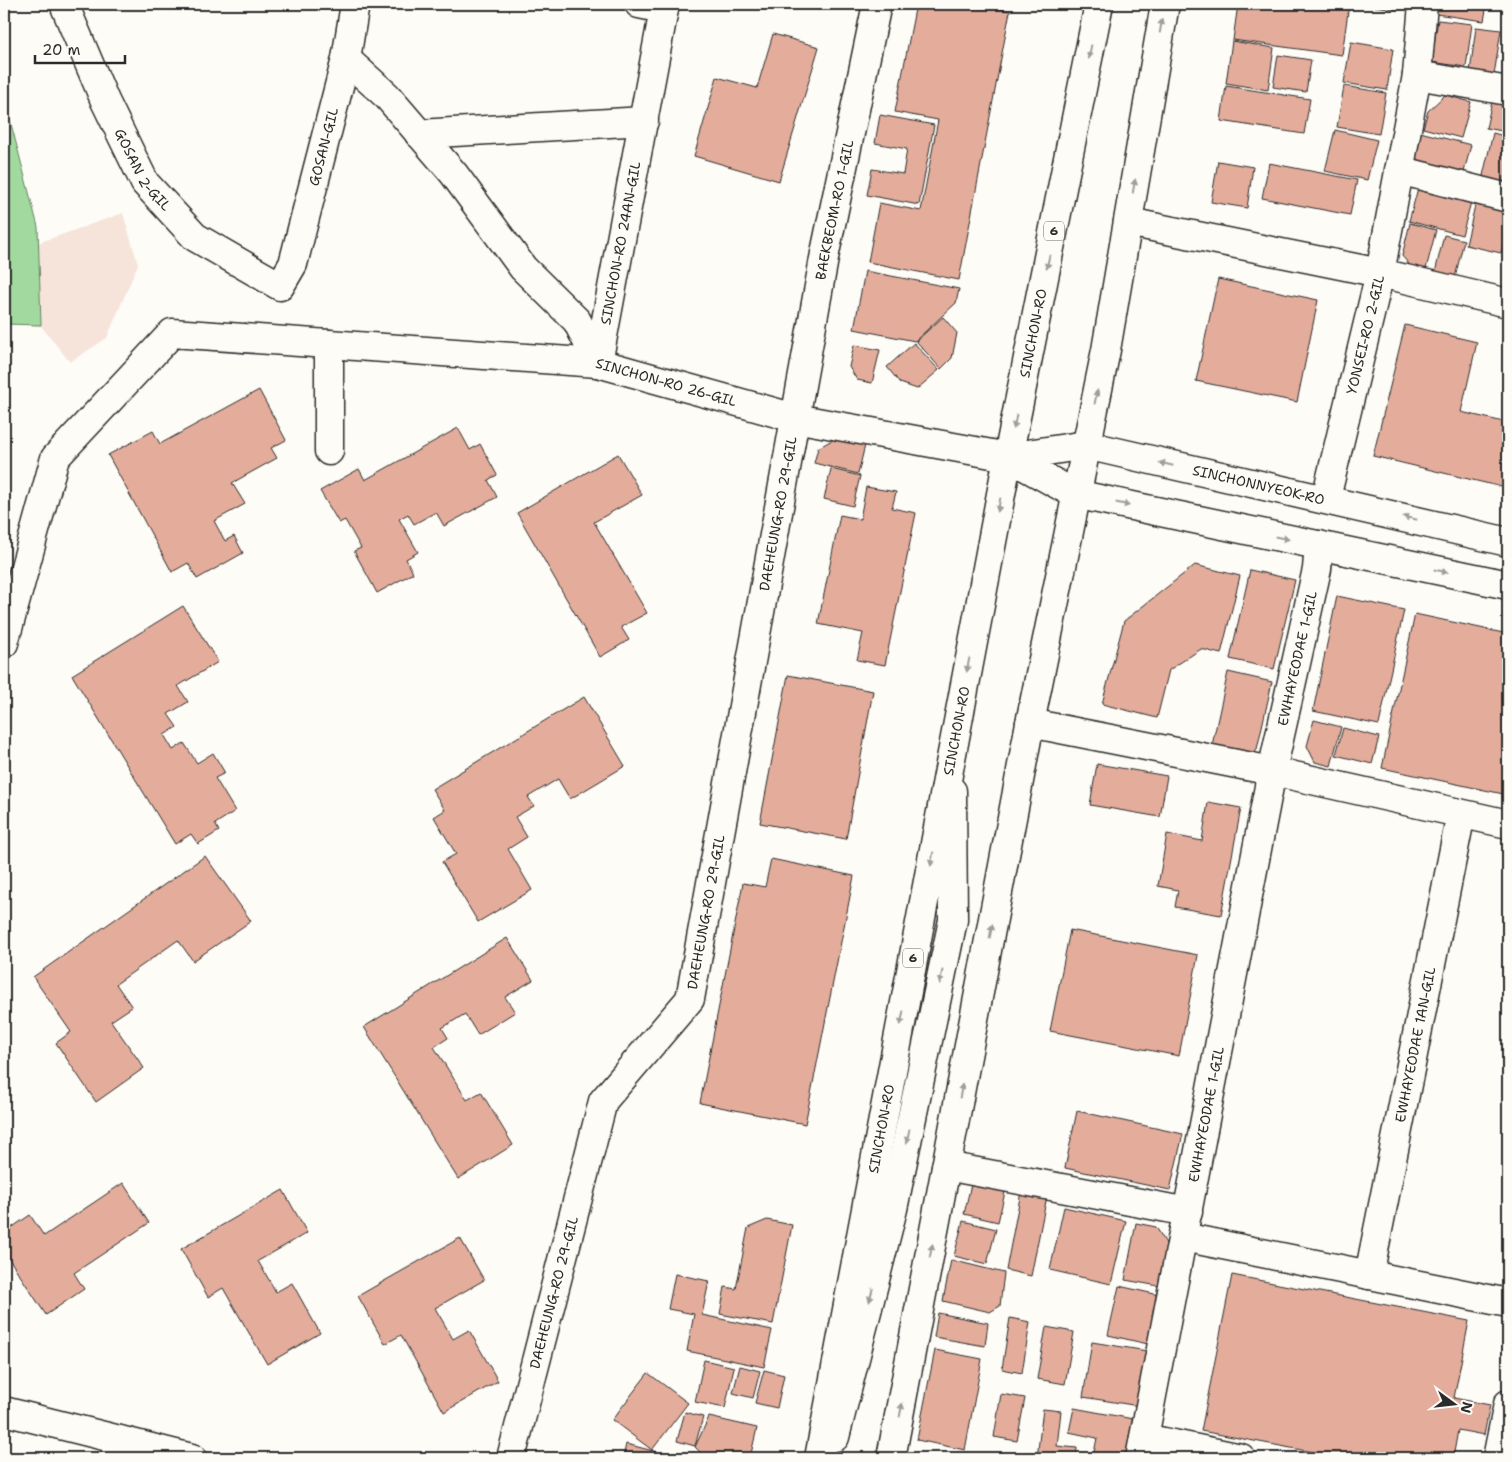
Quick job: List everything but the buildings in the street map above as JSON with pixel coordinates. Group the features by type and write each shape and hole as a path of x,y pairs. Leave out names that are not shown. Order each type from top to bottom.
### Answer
{"street":[{"name":"GOSAN 2-GIL","path":"64,4 105,101 145,183 195,237 280,286"},
{"name":"GOSAN-GIL","path":"280,286 293,264 346,59 356,4"},
{"name":"BAEKBEOM-RO 1-GIL","path":"795,418 825,253 877,4"},
{"name":"SINCHON-RO","path":"819,1458 1008,457 1099,4"},
{"path":"892,1458 1030,723 1106,350 1164,4"},
{"name":"YONSEI-RO 2-GIL","path":"1326,498 1380,272 1417,75 1423,4"},
{"name":"SINCHON-RO 24AN-GIL","path":"598,363 644,121 656,5"},
{"name":"SINCHON-RO 26-GIL","path":"346,59 387,96 454,174 523,268 577,321 598,363 795,418 1008,457"},
{"path":"1417,75 1508,91"},
{"path":"419,134 644,121"},
{"path":"1399,170 1508,198"},
{"path":"1128,222 1380,272 1508,302"},
{"path":"4,642 54,458 172,333 598,363"},
{"path":"329,344 329,451"},
{"name":"DAEHEUNG-RO 29-GIL","path":"511,1458 603,1101 690,999 795,418"},
{"name":"SINCHONNYEOK-RO","path":"1008,457 1086,445 1326,498 1508,542"},
{"path":"1008,457 1076,494 1508,585"},
{"name":"EWHAYEODAE 1-GIL","path":"1142,1448 1272,772 1317,569 1319,546"},
{"path":"1030,723 1272,772 1508,824"},
{"path":"829,1458 893,1208 953,920 951,755"},
{"name":"EWHAYEODAE 1AN-GIL","path":"1369,1275 1461,814"},
{"path":"946,1166 1185,1225 1369,1275 1508,1303"},
{"path":"1497,1458 1508,1404"},
{"path":"4,1411 117,1449 192,1458"},
{"path":"1142,1448 1241,1458"}],"shaded area":[{"path":"123,213 138,264 107,338 70,362 41,326 4,324 4,255"}],"green space":[{"path":"4,97 38,227 41,325 4,324"}]}
